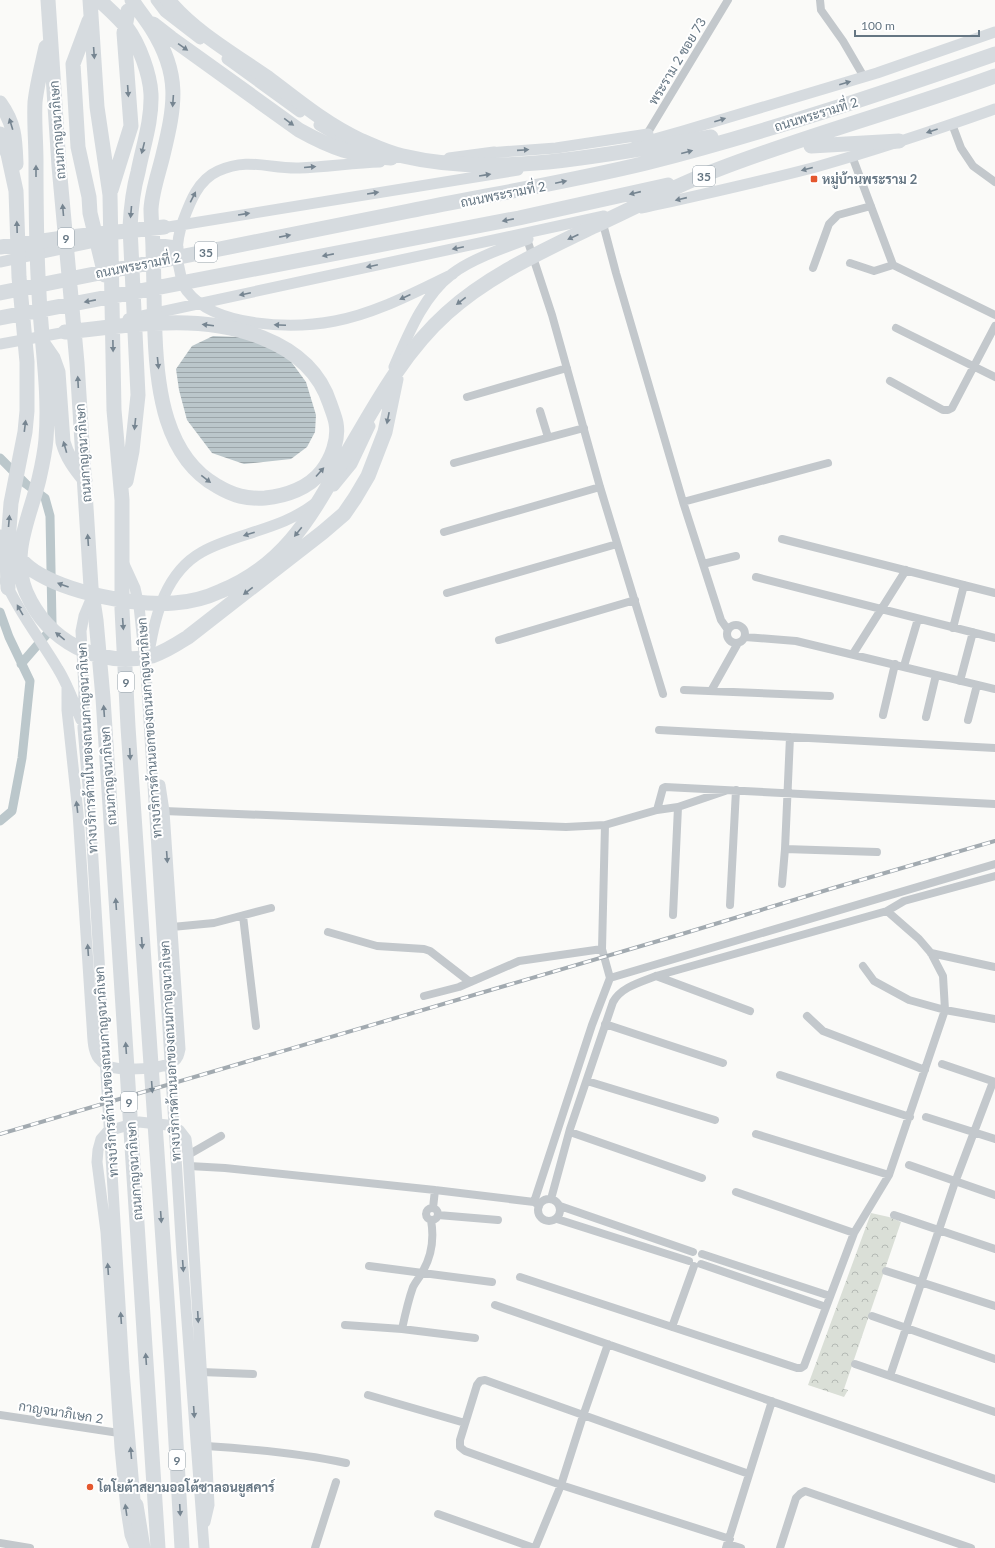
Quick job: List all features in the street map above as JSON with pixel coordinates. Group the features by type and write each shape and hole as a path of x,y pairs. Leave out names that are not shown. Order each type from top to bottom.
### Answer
{"highway":[{"name":"ถนนกาญจนาภิเษก","path":"90,0 98,107 110,195 114,410 122,500 122,609 133,807 172,1373 182,1548"},
{"path":"100,0 128,29 138,48 146,69 151,93 149,124 133,193 130,226 138,395"},
{"path":"168,0 197,28 342,130 359,140 401,156 456,165 497,165 566,159 824,117 995,61"},
{"name":"ถนนกาญจนาภิเษก","path":"49,2 59,166 77,363 92,597 96,620 103,698 158,1548"},
{"path":"134,8 171,38 299,130 319,141 338,149 358,154 420,161"},
{"path":"110,195 130,126 124,33 134,8"},
{"path":"65,332 165,323 182,323 234,329 253,334 288,350 306,364 326,392 336,425 336,440 331,454 322,471 310,482 288,495 250,499 231,494 209,482 196,471 185,458 174,437 162,400 156,347 154,310 153,245 151,208 170,126 174,98 171,70 166,56 152,29 134,8"},
{"name":"ถนนกาญจนาภิเษก","path":"91,16 73,64 78,147 90,213 112,300"},
{"path":"50,27 35,102 36,205 39,294 47,413 46,440 39,480 22,532 20,551 21,571 26,591 40,616 49,627 72,645 101,658 152,656 169,649 188,637 323,532 344,514 368,476 385,432 401,352"},
{"name":"ถนนพระรามที่ 2","path":"0,293 412,210 558,183 682,153 769,129 867,98 995,54"},
{"path":"0,537 22,562 44,577 72,588 106,596 148,603 171,603 202,598 234,586 255,573 274,558 297,534 313,511 375,406 411,352 443,316 476,290 509,269 544,250 717,170 842,126 946,94 995,76"},
{"name":"ถนนพระรามที่ 2","path":"0,318 519,218 613,198 720,172 811,146 935,108 995,87"},
{"path":"0,103 11,122 15,138 19,277 26,362 27,396 25,432 14,485 7,555 8,588"},
{"path":"0,134 8,154 16,191"},
{"path":"811,146 899,141"},
{"path":"0,247 70,237 164,227"},
{"path":"153,245 176,248"},
{"path":"19,277 39,294"},
{"path":"122,500 132,451 138,395 154,310"},
{"path":"43,344 56,365 59,380 63,442 72,464 84,478"},
{"path":"136,1505 143,1548"}],"main road":[{"path":"156,0 165,12 200,39 317,124 349,143 372,150 426,157 556,148 647,134 683,131"},
{"name":"ถนนพระรามที่ 2","path":"0,262 164,227 447,182 562,161 616,149 683,131 864,77 995,32"},
{"name":"35","path":"0,344 65,332 580,222 751,183 852,156 995,110"},
{"path":"494,152 420,161 369,162 297,168 254,164 235,166 218,171 203,181 194,195 179,232 176,248 178,266 186,290 198,303 229,317 268,324 312,325 358,316 403,298 453,274 493,252 527,239 580,222"},
{"path":"146,672 152,631 159,606 173,579 186,564 201,552 218,544 282,523 304,511 326,495 352,464 409,334 423,308 453,274"},
{"name":"ทางบริการด้านนอกของถนนกาญจนาภิเษก","path":"121,557 135,588 139,606 160,809 182,1255 196,1372 202,1533 204,1548"},
{"path":"0,570 8,588 67,686 83,728"},
{"name":"ทางบริการด้านในของถนนกาญจนาภิเษก","path":"92,597 84,616 81,631 84,690 83,728 90,810 124,1371 136,1505 136,1548"},
{"path":"67,686 67,710 78,813 95,1053 100,1060 110,1067 131,1070 173,1062 178,1057 180,1048 172,927 160,809"},
{"path":"136,1548 130,1535 126,1509 119,1433 106,1232 97,1162 98,1150 102,1139 108,1131 139,1122 167,1125 179,1130 186,1139 189,1166 196,1372 206,1446 209,1505 202,1533"}],"street":[{"name":"พระราม 2 ซอย 73","path":"647,134 728,0"},
{"path":"820,0 821,10 843,41 864,77"},
{"path":"952,124 961,148 973,166 995,182"},
{"path":"852,156 893,264 995,315"},
{"path":"813,268 829,224 838,216 871,206"},
{"path":"601,217 683,502 720,620 728,630 728,638 734,643 738,643"},
{"path":"527,239 567,368 617,544 663,694"},
{"path":"850,263 874,271 893,264"},
{"path":"890,381 943,410 952,408 995,326"},
{"path":"896,328 995,377"},
{"path":"468,397 567,368"},
{"path":"540,411 548,437"},
{"path":"454,463 584,428"},
{"path":"683,502 828,463"},
{"path":"444,532 600,486"},
{"path":"782,538 995,593"},
{"path":"447,593 617,544"},
{"path":"703,564 736,556"},
{"path":"853,654 906,570"},
{"path":"756,577 995,638"},
{"path":"953,628 964,585"},
{"path":"499,640 634,600"},
{"path":"904,666 918,619"},
{"path":"728,630 734,625 740,625 745,630 745,637"},
{"path":"960,681 973,632"},
{"path":"711,691 738,643 745,637 787,639 995,689"},
{"path":"882,715 895,664"},
{"path":"926,716 936,675"},
{"path":"968,720 977,685"},
{"path":"684,690 830,696"},
{"path":"659,730 995,748"},
{"path":"782,884 790,737"},
{"path":"657,810 663,788 666,787 787,792 995,804"},
{"path":"160,809 566,827 604,825 657,810 678,807 733,790"},
{"path":"730,905 733,790"},
{"path":"673,915 678,807"},
{"path":"560,1206 560,1215 557,1219 547,1222 539,1216 536,1204 592,1025 610,978 602,949 604,825"},
{"path":"785,850 877,852"},
{"path":"610,978 995,864"},
{"path":"551,1199 570,1132 605,1024 613,1002 618,994 626,988 656,976 887,911 904,901 995,876"},
{"path":"172,927 214,923 271,908"},
{"path":"520,1277 797,1368 804,1366 854,1232 889,1175 910,1117 945,1010 943,976 931,953 919,939 887,911"},
{"path":"243,916 256,1026"},
{"path":"328,932 377,946 424,949 430,951 470,982"},
{"path":"424,996 450,990 519,961 602,949"},
{"path":"931,953 995,967"},
{"path":"863,966 874,981 909,1000 945,1010 995,1019"},
{"path":"656,976 750,1011"},
{"path":"807,1016 823,1031 925,1070"},
{"path":"605,1024 723,1063"},
{"path":"890,1376 955,1182 994,1082 942,1064"},
{"path":"780,1075 910,1117"},
{"path":"587,1081 715,1120"},
{"path":"926,1117 974,1131 995,1139"},
{"path":"570,1132 702,1178"},
{"path":"756,1134 889,1175"},
{"path":"188,1155 221,1136"},
{"path":"909,1165 995,1195"},
{"path":"189,1166 224,1168 435,1190 536,1204 551,1199 556,1201 560,1206 830,1296"},
{"path":"402,1330 413,1288 423,1272 433,1240 435,1190"},
{"path":"736,1192 854,1232"},
{"path":"434,1214 498,1220"},
{"path":"894,1215 995,1249"},
{"path":"557,1219 826,1307"},
{"path":"695,1264 689,1256 698,1253"},
{"path":"672,1327 695,1264 703,1260 698,1253"},
{"path":"369,1266 492,1282"},
{"path":"886,1271 995,1306"},
{"path":"495,1305 995,1479"},
{"path":"872,1316 995,1359"},
{"path":"345,1325 475,1338"},
{"path":"438,1514 535,1548 561,1485 608,1344"},
{"path":"855,1364 995,1412"},
{"path":"196,1372 253,1374"},
{"path":"741,1548 465,1451 460,1447 460,1440 476,1385 480,1381 485,1380 749,1474"},
{"path":"368,1395 465,1423"},
{"path":"728,1544 772,1401"},
{"name":"กาญจนาภิเษก 2","path":"0,1415 119,1433"},
{"path":"206,1446 252,1449 303,1455 346,1463"},
{"path":"315,1548 336,1482"},
{"path":"780,1548 796,1498 805,1491 971,1548"},
{"path":"0,1543 30,1548"}],"green space":[{"path":"871,1213 889,1217 901,1222 844,1389 848,1390 844,1397 808,1385"}],"shaded area":[{"path":"213,336 240,337 267,344 287,356 306,382 316,415 315,432 307,447 291,459 244,464 212,453 187,420 179,390 176,369 192,346"}],"waterway":[{"path":"0,458 26,484 45,498 50,516 52,623 47,634 21,664"},
{"path":"0,612 9,637 30,681 22,758 12,811 0,821"}],"railway":[{"path":"0,1134 995,841"}],"place":[{"name":"หมู่บ้านพระราม 2","path":"814,179"},
{"name":"โตโยต้าสยามออโต้ซาลอนยูสคาร์","path":"90,1487"}]}
